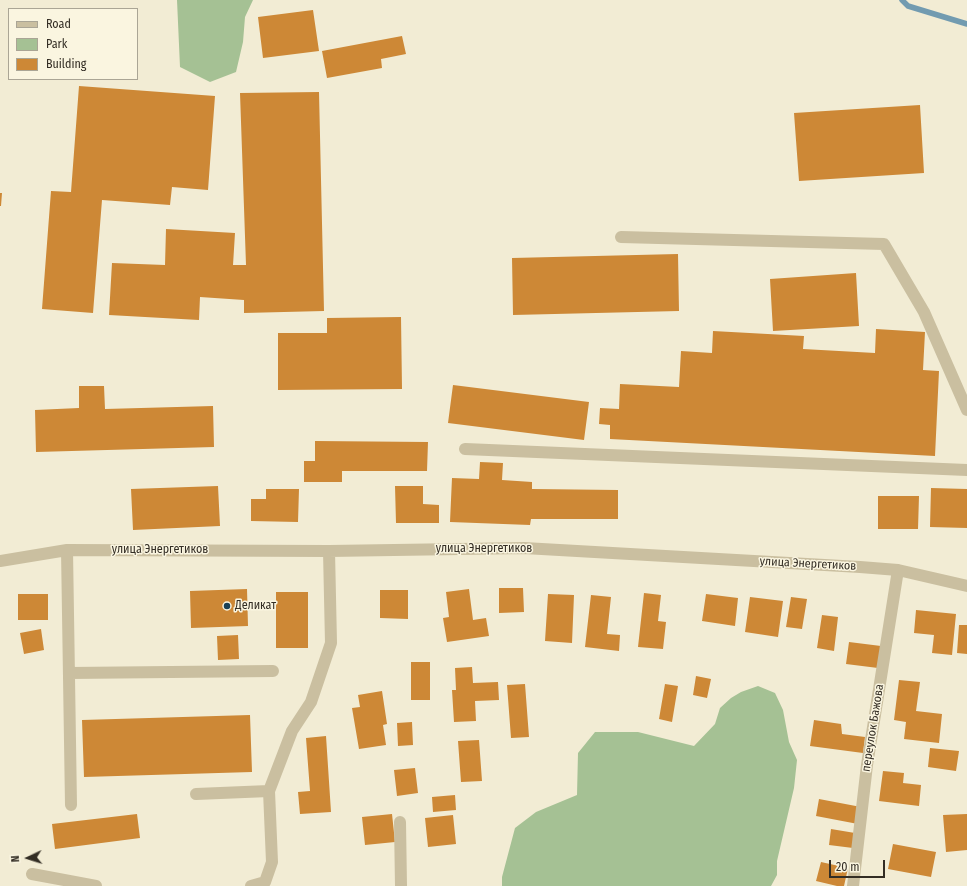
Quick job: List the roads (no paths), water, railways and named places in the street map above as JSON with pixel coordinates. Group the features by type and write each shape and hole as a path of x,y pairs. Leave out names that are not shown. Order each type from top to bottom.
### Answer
{"street":[{"path":"621,237 884,244 924,312 967,410"},
{"path":"465,448 967,470"},
{"name":"улица Энергетиков","path":"0,561 67,550 329,551 524,548 898,570 967,586"},
{"path":"67,550 71,805"},
{"path":"252,886 264,882 272,862 270,791 292,731 311,702 331,643 329,551"},
{"name":"переулок Бажова","path":"853,886 867,765 898,570"},
{"path":"69,673 273,671"},
{"path":"196,794 270,791"},
{"path":"400,822 401,886"},
{"path":"32,874 96,886"}],"waterway":[{"path":"902,0 908,6 967,24"}],"place":[{"name":"Деликат","path":"227,606"}]}
